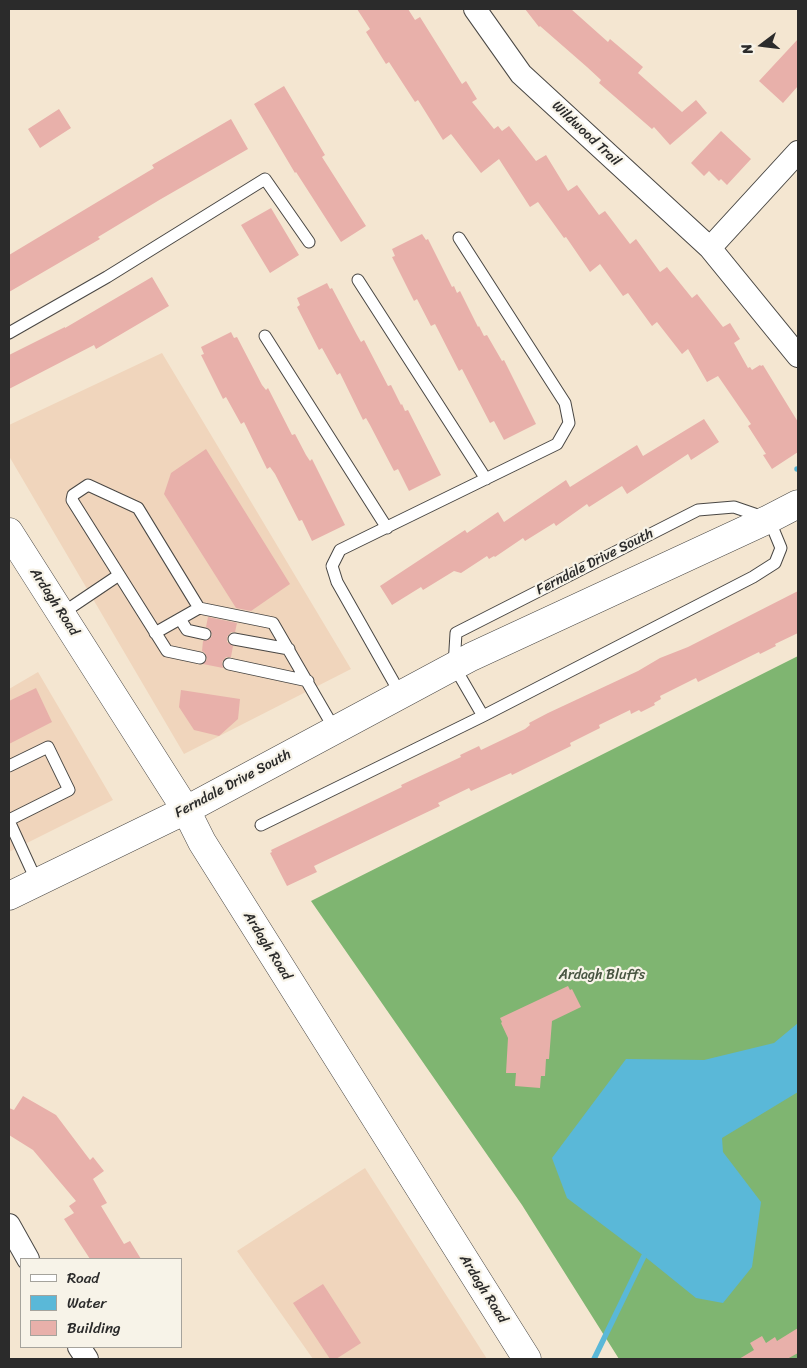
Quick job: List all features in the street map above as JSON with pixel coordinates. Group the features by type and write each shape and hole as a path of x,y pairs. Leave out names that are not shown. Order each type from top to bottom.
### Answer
{"street":[{"name":"Wildwood Trail","path":"475,9 521,74 710,248 798,356"},
{"path":"710,248 798,152"},
{"name":"Ferndale Drive South","path":"9,896 186,810 454,666 769,520 798,504"},
{"name":"Ardagh Road","path":"9,532 186,810 202,842 528,1359"},
{"path":"9,1225 27,1258"},
{"path":"80,1348 87,1359"}],"lane":[{"path":"9,333 107,277 264,179 309,242"},
{"path":"401,695 338,582 332,566 340,550 557,444 569,423 565,403 459,238"},
{"path":"358,280 486,479"},
{"path":"265,336 387,528"},
{"path":"199,608 138,508 88,485 73,495 72,500 167,652 200,658"},
{"name":"Ferndale Drive South","path":"454,666 456,633 698,510 734,507 769,520"},
{"path":"261,825 484,716 752,577 775,563 782,548 769,520"},
{"path":"61,614 119,575"},
{"path":"155,633 199,608 273,623 335,730"},
{"path":"180,619 187,630 205,634"},
{"path":"234,639 289,650"},
{"path":"229,664 308,681"},
{"path":"454,666 484,716"},
{"path":"9,766 48,747 69,790 9,820 37,882"}],"shaded area":[{"path":"162,353 351,669 184,754 9,456 9,425"},
{"path":"38,672 113,800 9,852 9,689"},
{"path":"365,1168 487,1359 313,1359 237,1251"}],"green space":[{"name":"Ardagh Bluffs","path":"798,656 798,1359 619,1359 522,1205 311,901"}],"water":[{"path":"798,1023 798,1092 722,1138 723,1152 761,1202 752,1267 723,1303 696,1298 567,1198 552,1158 626,1059 704,1060 774,1043"}],"building":[{"path":"357,9 408,9 415,20 420,17 462,84 466,81 477,99 472,102 494,129 498,126 502,131 509,126 536,161 546,155 568,191 577,185 599,215 605,211 630,244 636,239 660,272 667,267 692,298 697,294 723,327 730,323 740,339 734,343 748,368 750,367 752,370 763,365 798,422 798,452 772,469 763,455 766,454 748,426 751,424 718,376 707,382 688,349 682,354 657,322 652,326 628,293 623,296 600,264 590,272 566,237 564,238 538,202 530,207 499,159 481,173 451,134 443,140 418,100 415,102 389,62 386,64 366,32 370,29"},
{"path":"525,9 571,9 608,42 610,39 643,67 638,73 682,112 696,100 707,113 670,145 654,127 652,129 599,83 601,80 539,27"},
{"path":"798,39 798,86 783,103 759,81"},
{"path":"284,86 325,155 322,157 366,226 341,242 295,173 254,104"},
{"path":"59,109 71,128 40,148 28,129"},
{"path":"231,119 248,149 161,199 98,237 100,239 9,292 9,255 154,168 152,165"},
{"path":"721,131 751,159 727,185 721,179 719,181 709,171 704,176 691,163"},
{"path":"271,208 299,255 270,273 241,225"},
{"path":"422,234 426,240 428,239 452,287 454,286 457,293 460,291 478,327 484,336 487,335 502,361 504,360 536,424 504,440 494,421 490,423 462,369 459,371 435,324 431,326 417,299 414,301 392,257 395,256 392,249"},
{"path":"152,277 169,306 96,349 94,345 9,389 9,355 65,328"},
{"path":"327,283 330,289 332,288 361,342 364,340 388,386 391,385 405,411 408,410 441,475 409,491 398,469 394,471 366,418 363,420 340,373 337,375 322,348 319,350 297,307 300,305 297,298"},
{"path":"231,332 234,338 237,337 262,385 266,390 268,388 292,435 295,434 310,461 312,459 345,525 312,541 302,520 299,521 275,474 270,467 267,469 244,422 241,424 226,397 223,399 201,355 204,354 201,347"},
{"path":"704,419 719,442 691,460 688,454 627,494 622,486 589,507 587,504 556,526 554,523 525,541 523,538 495,557 489,559 487,556 461,573 454,571 423,590 421,587 392,605 380,586 465,530 467,533 498,512 504,522 566,480 570,487 637,445 643,456"},
{"path":"206,449 290,584 251,611 236,608 164,494 171,473"},
{"path":"798,591 798,633 775,644 776,646 760,654 759,652 698,682 696,678 660,696 661,699 654,703 655,705 641,712 639,710 631,714 630,710 599,725 600,728 570,743 571,746 512,775 511,773 471,791 469,788 438,803 440,806 314,866 317,872 287,886 270,853 272,852 271,850 402,787 401,785 461,757 460,755 479,746 481,750 525,729 530,725 529,723 548,713 638,671 660,658 688,647"},
{"path":"208,617 237,623 235,632 231,632 227,637 227,642 233,646 231,657 226,657 222,662 223,668 203,664 207,659 202,651 203,641 210,639 212,635 210,629 206,627"},
{"path":"36,688 52,722 9,744 9,701"},
{"path":"181,690 240,699 238,719 219,736 194,730 179,707"},
{"path":"568,986 570,990 572,989 581,1007 552,1021 549,1059 546,1059 545,1076 541,1076 540,1088 515,1086 516,1073 506,1073 508,1038 500,1018"},
{"path":"23,1096 56,1115 90,1160 93,1157 104,1171 93,1179 107,1203 101,1206 124,1244 130,1241 140,1258 89,1258 64,1219 74,1213 69,1206 76,1201 33,1150 9,1135 9,1108 14,1110"},
{"path":"323,1284 361,1343 336,1359 330,1359 293,1303"},
{"path":"798,1328 798,1353 787,1359 739,1359 754,1350 750,1343 762,1336 766,1343 775,1337 777,1341"}],"waterway":[{"path":"594,1359 644,1256"}]}
